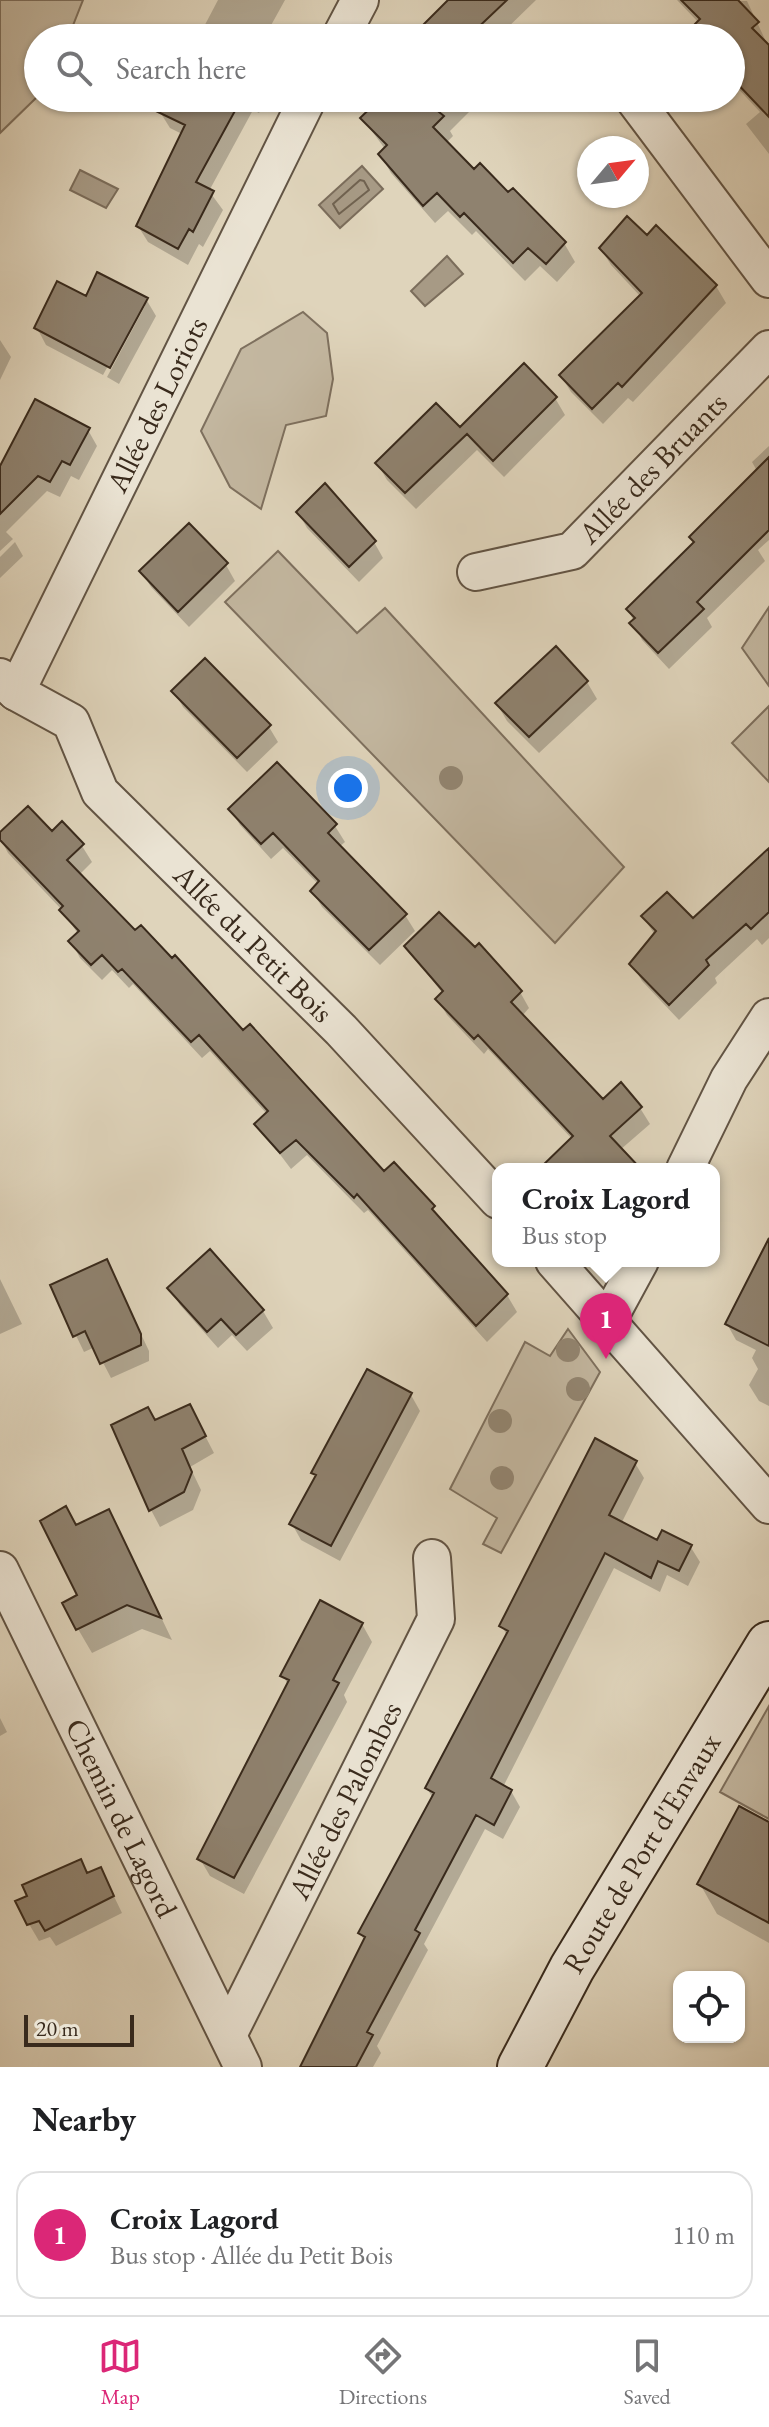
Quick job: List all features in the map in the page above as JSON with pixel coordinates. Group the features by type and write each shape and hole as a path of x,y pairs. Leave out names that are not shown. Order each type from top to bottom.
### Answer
{"street":[{"path":"347,24 360,0"},
{"name":"Allée des Loriots","path":"8,684 301,112"},
{"path":"644,112 769,279"},
{"name":"Allée des Bruants","path":"476,572 572,551 769,349"},
{"name":"Allée du Petit Bois","path":"8,684 71,722 100,792 341,1030 492,1194"},
{"path":"688,1163 729,1079 769,1017"},
{"path":"559,1267 769,1505"},
{"path":"608,1320 637,1267"},
{"name":"Allée des Palombes","path":"235,2051 436,1619 432,1558"},
{"name":"Chemin de Lagord","path":"0,1570 235,2051"},
{"name":"Route de Port d'Envaux","path":"520,2067 572,1968 769,1644"}],"shaded area":[{"path":"0,0 83,0 74,24 24,24 24,110 0,133"},
{"path":"303,312 327,333 333,379 326,416 286,425 261,509 230,487 201,431 241,349"},
{"path":"278,551 357,633 385,608 624,867 555,943 225,602"},
{"path":"769,607 769,686 742,648"},
{"path":"769,706 769,782 732,743"},
{"path":"568,1329 600,1372 501,1553 483,1544 497,1518 450,1489 525,1342 550,1356"},
{"path":"769,1706 769,1819 720,1792"}],"water":[{"path":"362,166 383,189 340,228 319,205"},
{"path":"80,170 118,189 106,208 70,190"},
{"path":"447,256 463,274 425,306 411,291"}],"building":[{"path":"448,0 507,0 482,24 424,24"},
{"path":"681,0 738,0 759,22 752,28 769,45 769,117 745,92 745,24 695,24 700,19"},
{"path":"158,112 234,112 196,182 214,191 193,232 189,229 178,249 136,226 185,125"},
{"path":"366,112 439,112 444,116 433,127 474,169 480,163 508,192 513,188 566,242 546,264 528,248 513,263 464,213 460,217 437,193 423,206 378,154 387,145 360,118"},
{"path":"627,216 647,235 656,225 717,285 622,387 618,383 592,409 559,375 642,293 599,248"},
{"path":"97,272 148,298 110,368 34,328 57,281 86,296"},
{"path":"524,363 557,397 493,461 467,434 405,493 375,463 436,403 460,427"},
{"path":"35,399 90,428 70,465 62,461 50,482 38,476 0,514 0,466"},
{"path":"769,457 769,530 697,602 704,609 658,653 629,623 635,618 626,609 694,542 689,537"},
{"path":"325,483 376,541 349,567 296,512"},
{"path":"189,523 228,563 178,612 139,571"},
{"path":"556,646 588,681 529,737 495,703"},
{"path":"205,658 271,725 237,758 171,691"},
{"path":"277,762 337,824 328,833 407,914 369,950 310,891 319,881 273,833 261,844 228,809"},
{"path":"28,806 52,831 62,821 84,844 67,860 135,930 141,925 172,958 175,955 243,1030 250,1024 384,1171 394,1162 435,1206 432,1209 508,1294 476,1326 357,1194 354,1198 296,1140 280,1153 254,1124 268,1111 199,1035 191,1042 122,969 118,972 102,955 91,965 68,941 79,931 59,910 63,906 0,840 0,832"},
{"path":"769,848 769,912 751,929 746,924 706,960 709,965 669,1005 629,964 656,931 641,916 667,892 693,918"},
{"path":"439,912 475,947 479,943 522,991 511,1002 603,1099 621,1082 642,1107 610,1136 635,1163 545,1163 573,1136 478,1035 474,1039 435,999 443,991 404,946"},
{"path":"769,1238 769,1346 725,1324"},
{"path":"210,1249 264,1310 236,1335 221,1319 207,1332 167,1288"},
{"path":"107,1259 141,1334 141,1345 100,1364 85,1331 73,1337 50,1285"},
{"path":"367,1369 412,1393 331,1546 289,1524 316,1475 311,1473"},
{"path":"190,1404 206,1436 182,1449 192,1472 184,1492 149,1511 111,1425 148,1407 155,1420"},
{"path":"595,1438 637,1461 609,1515 657,1540 662,1530 692,1545 679,1571 658,1561 651,1578 605,1553 491,1778 512,1790 494,1825 476,1815 415,1930 420,1933 367,2032 373,2035 356,2067 300,2067 365,1937 358,1933 434,1793 425,1788 508,1631 499,1626"},
{"path":"66,1506 76,1525 109,1509 161,1618 127,1605 76,1630 62,1603 77,1595 40,1521"},
{"path":"320,1600 363,1623 333,1680 339,1683 234,1878 197,1859 289,1680 280,1676"},
{"path":"739,1806 769,1822 769,1923 697,1884"},
{"path":"81,1859 87,1873 101,1867 114,1896 45,1931 39,1921 27,1925 15,1901 27,1896 22,1885"}],"place":[{"name":"Croix Lagord","path":"606,1359"}]}
